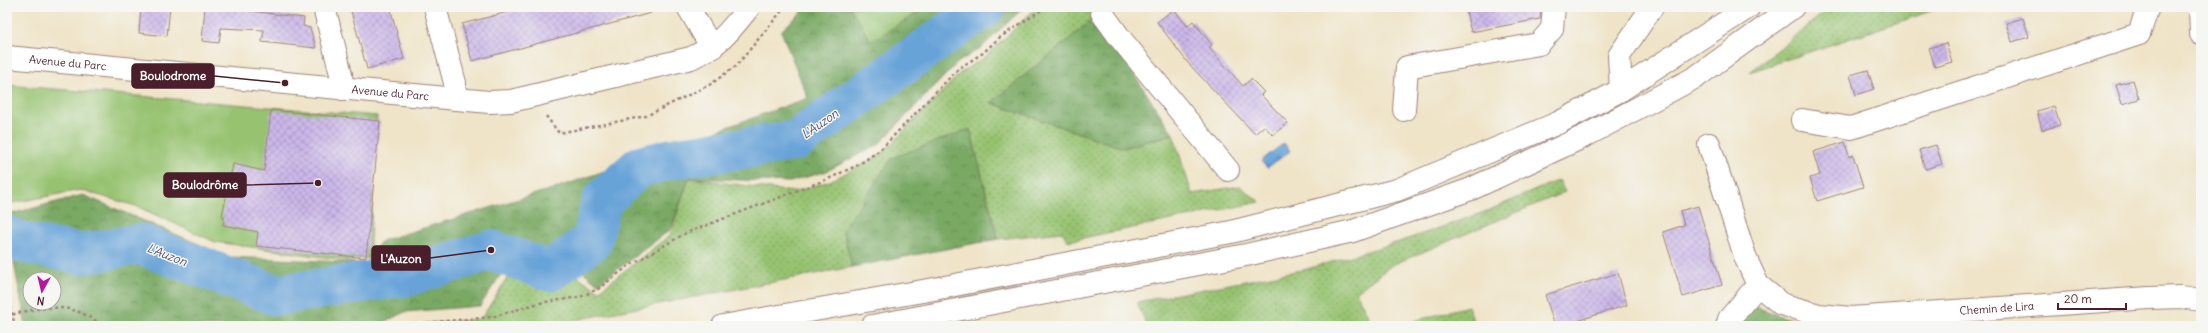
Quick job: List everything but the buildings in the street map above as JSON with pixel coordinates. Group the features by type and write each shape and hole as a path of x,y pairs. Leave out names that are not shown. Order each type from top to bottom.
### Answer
{"main road":[{"path":"324,7 341,74 342,89"},
{"path":"435,7 453,76 454,99"},
{"path":"688,7 712,48"},
{"name":"Avenue du Parc","path":"7,57 489,102 532,98 691,58 712,48 726,36 749,7"},
{"path":"1102,7 1102,13 1120,38 1228,170"},
{"path":"1404,110 1407,67 1539,44 1552,29 1554,7"},
{"path":"1621,90 1619,56 1646,19 1652,7"},
{"path":"723,326 934,289 1230,232 1339,206 1397,190 1558,123 1621,90 1749,7"},
{"path":"872,326 1246,255 1352,231 1471,189 1587,136 1696,77 1793,7"},
{"path":"1802,120 1851,128 2140,34 2148,7"},
{"path":"2200,7 2201,34"},
{"name":"Chemin de Lira","path":"1709,144 1746,259 1758,285 1781,304 1819,315 1851,318 2149,298 2181,297 2201,300"},
{"path":"1709,326 1728,323 1758,285"}],"path":[{"path":"532,98 559,133 646,116 711,84 737,65 785,7"},
{"path":"386,326 492,317 539,303 580,297 598,289 627,267 686,233 828,179 858,165 880,150 958,69 983,53 999,38 1046,7"},
{"path":"7,295 15,326"},
{"path":"7,316 26,310 55,308 78,311 104,326"}],"green space":[{"path":"807,7 850,7 871,41 927,7 1024,7 982,47 957,63 879,144 827,171 790,182 689,178 670,230 598,284 561,253 548,262 516,251 480,306 405,312 376,326 26,326 23,311 62,311 62,271 22,271 22,305 7,227 7,215 83,195 229,257 367,263 381,241 565,185 808,98 781,31"},
{"path":"850,7 927,7 871,41"},
{"path":"1037,7 1088,7 1096,17 991,103 1123,148 1173,134 1192,194 1240,186 1260,202 1068,241 1062,232 998,239 970,129 843,230 852,267 543,326 405,326 481,319 517,263 549,275 563,266 599,291 670,235 689,178 793,192 830,181 882,154 960,73 985,57"},
{"path":"1831,7 1943,7 1750,72"},
{"path":"1096,17 1173,134 1123,148 991,103"},
{"path":"7,85 377,116 369,258 346,260 215,242 136,206 80,190 7,204"},
{"path":"970,129 998,239 852,267 843,230 892,158"},
{"path":"1559,180 1565,192 1392,265 1356,292 1373,326 1147,326 1137,302 1307,269 1402,241 1482,213"},
{"path":"1468,306 1475,326 1397,326"},
{"path":"1753,306 1790,319 1830,326 1738,326"}],"water":[{"path":"1284,143 1290,151 1267,168 1261,161"}],"waterway":[{"name":"L'Auzon","path":"7,236 23,243 81,254 140,244 276,295 407,276 491,250 550,271 592,241 602,200 639,167 675,158 795,141 985,7"}],"place":[{"name":"Boulodrome","path":"285,83"},
{"name":"Boulodrôme","path":"318,183"},
{"name":"L'Auzon","path":"491,250"}]}
